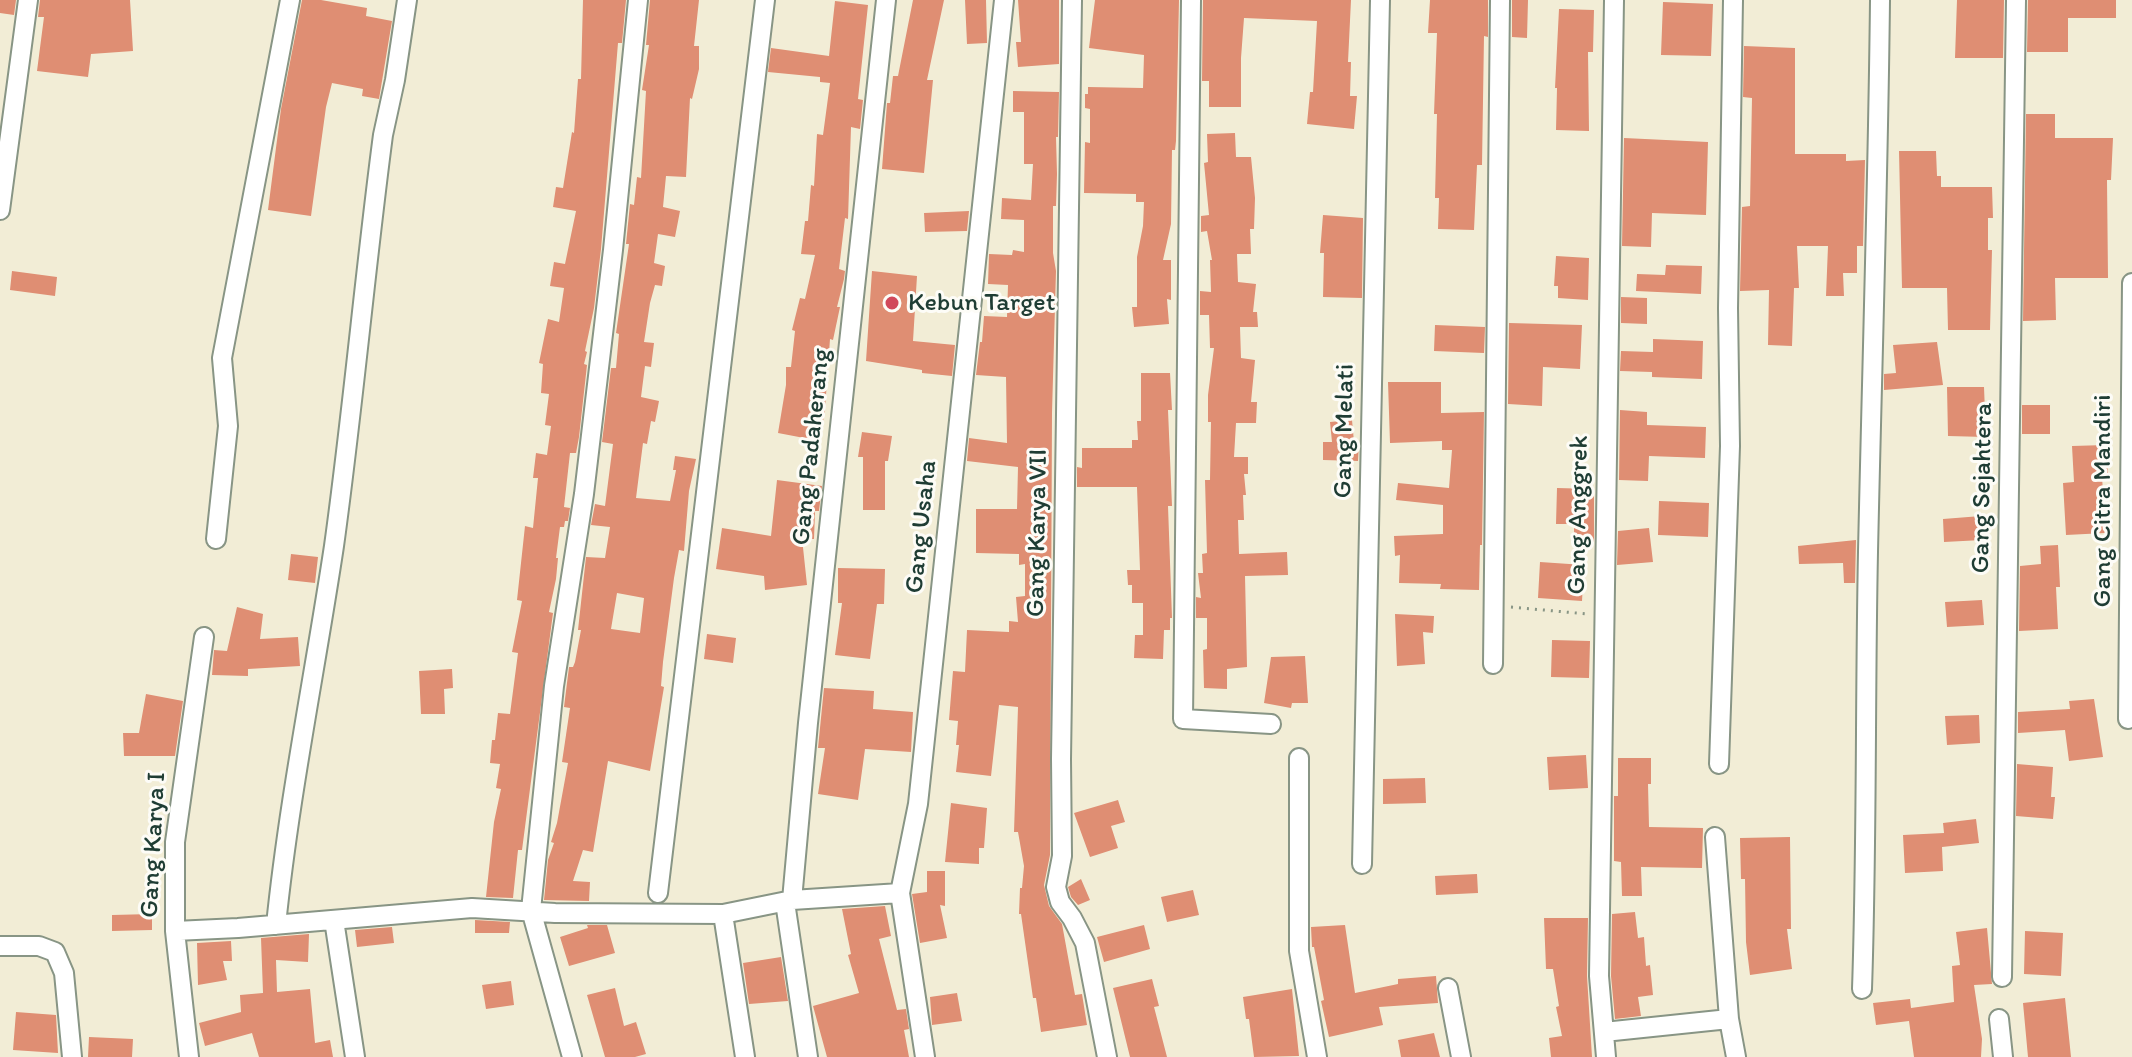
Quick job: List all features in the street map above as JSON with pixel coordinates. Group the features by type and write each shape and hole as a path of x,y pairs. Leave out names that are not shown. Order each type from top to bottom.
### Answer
{"street":[{"path":"0,210 28,0"},
{"path":"216,539 228,426 222,358 290,0"},
{"path":"276,925 283,858 338,513 383,135 407,0"},
{"path":"572,1057 531,910 554,686 584,494 613,250 638,0"},
{"path":"658,893 765,0"},
{"name":"Gang Padaherang","path":"808,1057 789,901 886,0"},
{"name":"Gang Usaha","path":"925,1057 900,893 918,804 1004,0"},
{"name":"Gang Karya VII","path":"1072,0 1062,856 1056,887 1060,902 1085,943 1107,1057"},
{"path":"1191,0 1183,719 1271,724"},
{"name":"Gang Melati","path":"1362,864 1380,0"},
{"path":"1493,664 1500,0"},
{"name":"Gang Anggrek","path":"1606,1057 1599,976 1614,0"},
{"path":"1719,764 1730,446 1728,308 1733,0"},
{"path":"1862,989 1880,0"},
{"name":"Gang Sejahtera","path":"2002,977 2016,0"},
{"name":"Gang Citra Mandiri","path":"2128,719 2132,283"},
{"name":"Gang Karya I","path":"189,1057 175,931 175,842 204,637"},
{"path":"1299,758 1299,951 1317,1057"},
{"path":"1715,837 1729,1019 1736,1057"},
{"path":"175,931 472,908 555,913 723,914 789,901 900,893"},
{"path":"723,914 745,1057"},
{"path":"334,920 355,1057"},
{"path":"0,946 39,946 55,952 64,973 72,1057"},
{"path":"1448,988 1461,1057"},
{"path":"1604,1032 1729,1019"},
{"path":"1999,1019 2003,1057"}],"path":[{"path":"1494,605 1603,615"}],"building":[{"path":"0,0 16,0 14,15 0,13"},
{"path":"40,0 130,0 133,51 91,54 88,77 37,71 44,17 38,17"},
{"path":"302,0 367,8 366,16 392,21 379,99 362,96 363,89 332,83 311,216 268,210 281,109"},
{"path":"583,0 626,0 622,43 618,43 601,249 585,351 584,364 587,365 579,437 576,453 570,453 564,507 570,508 568,521 560,527 556,579 549,612 553,613 522,850 518,850 513,898 486,897 501,789 496,788 500,764 490,763 492,740 495,740 498,713 510,714 518,653 512,652 522,601 517,600 525,526 533,528 538,478 533,478 536,453 547,455 551,426 545,425 549,394 541,393 543,364 539,363 548,319 559,322 564,288 550,286 554,262 565,264 576,211 553,207 556,187 563,188 574,133 578,79 581,79"},
{"path":"650,0 699,0 694,46 699,46 699,69 690,98 686,177 666,176 663,207 680,211 675,237 658,234 654,263 665,266 662,286 655,285 650,303 644,342 654,343 651,367 645,366 641,397 659,401 647,444 643,443 636,498 670,501 676,470 673,470 675,456 696,459 689,491 684,551 679,550 674,578 663,662 661,686 664,687 650,771 608,761 593,852 583,850 573,881 590,882 589,901 544,900 548,860 554,843 551,842 568,763 562,762 570,708 564,707 569,667 573,667 575,662 581,630 578,630 586,557 605,558 610,527 591,525 595,504 605,506 613,444 602,442 611,368 616,368 619,334 616,333 629,244 626,244 630,204 634,205 637,177 641,178 646,91 642,90 649,45 646,45","holes":["617,593 644,598 640,633 611,629"]},
{"path":"913,0 944,0 927,80 933,80 924,173 882,169 887,103 890,103 893,76 898,76"},
{"path":"965,0 986,0 987,43 967,44"},
{"path":"1018,0 1059,0 1059,64 1018,67 1016,42 1021,42"},
{"path":"1095,0 1179,0 1171,224 1163,260 1171,260 1171,300 1167,299 1169,324 1134,327 1132,307 1137,307 1137,257 1144,202 1136,202 1136,194 1084,193 1085,142 1090,143 1090,109 1085,108 1088,87 1143,88 1144,55 1089,48"},
{"path":"1203,0 1351,0 1348,62 1351,62 1350,96 1357,96 1354,129 1307,124 1310,92 1313,92 1317,21 1244,18 1241,107 1209,107 1209,81 1202,81"},
{"path":"1430,0 1488,0 1488,37 1484,36 1482,165 1477,165 1474,230 1438,229 1439,198 1435,198 1437,114 1434,114 1437,33 1428,33"},
{"path":"1512,0 1528,0 1527,38 1512,37"},
{"path":"1957,0 2004,0 2003,58 1955,58"},
{"path":"2028,0 2116,0 2116,18 2068,18 2068,52 2027,52"},
{"path":"835,1 868,5 858,99 863,100 860,129 851,127 848,219 845,218 839,269 845,271 833,340 830,339 820,441 778,433 786,367 791,367 795,331 792,330 800,298 805,299 815,255 801,254 811,185 814,186 817,134 823,135 830,83 820,82 820,77 768,72 771,48 829,56"},
{"path":"1663,2 1713,4 1711,56 1661,55"},
{"path":"1559,9 1594,10 1593,52 1588,52 1589,131 1556,130"},
{"path":"1744,46 1795,48 1795,154 1846,154 1846,161 1865,160 1863,246 1857,246 1857,273 1843,273 1844,296 1826,296 1828,246 1797,246 1799,288 1794,288 1792,346 1768,345 1769,290 1740,291 1742,207 1750,206 1752,98 1743,97"},
{"path":"1013,91 1059,92 1056,206 1053,206 1056,271 1052,413 1050,855 1044,885 1049,906 1062,924 1075,995 1082,994 1087,1025 1041,1032 1019,914 1024,866 1018,832 1014,832 1018,707 999,705 991,776 956,772 958,721 949,720 953,671 965,672 967,630 1009,632 1009,621 1018,622 1016,597 1025,596 1025,564 1019,565 1019,554 976,553 976,509 1017,509 1018,467 967,461 969,438 1007,443 1006,377 976,375 984,316 1007,317 1008,285 988,284 989,254 1012,255 1013,250 1024,252 1024,220 1001,219 1002,198 1031,200 1033,164 1024,164 1024,112 1013,112"},
{"path":"2026,114 2055,114 2055,138 2113,138 2111,180 2107,180 2108,278 2055,278 2056,320 2023,321"},
{"path":"1235,133 1236,157 1251,157 1255,198 1254,229 1250,229 1251,254 1237,254 1238,282 1256,284 1253,312 1257,312 1258,327 1240,327 1241,358 1255,360 1251,402 1257,402 1256,423 1236,423 1234,457 1248,457 1248,474 1244,474 1244,520 1238,520 1239,554 1287,552 1288,575 1245,576 1247,667 1227,669 1227,689 1204,688 1203,650 1207,649 1207,618 1196,618 1196,597 1201,598 1198,573 1203,573 1202,554 1207,553 1205,480 1210,480 1208,395 1214,348 1210,348 1209,315 1200,315 1200,291 1211,292 1212,260 1207,231 1201,232 1201,216 1209,215 1204,163 1208,162 1207,134"},
{"path":"1624,138 1708,142 1706,215 1652,213 1651,247 1622,246"},
{"path":"1899,151 1936,151 1937,176 1941,176 1941,187 1992,187 1993,218 1988,218 1988,250 1992,250 1990,330 1948,330 1947,288 1902,288"},
{"path":"969,211 967,231 925,232 924,213"},
{"path":"1323,215 1363,218 1362,298 1323,297 1324,253 1320,253"},
{"path":"1556,256 1589,258 1588,300 1558,298 1558,286 1554,286"},
{"path":"1666,265 1702,266 1701,294 1636,291 1637,274 1665,275"},
{"path":"12,271 57,277 55,296 10,290"},
{"path":"872,271 917,276 913,341 955,345 952,376 866,361"},
{"path":"1621,297 1647,298 1647,324 1621,323"},
{"path":"1509,323 1582,325 1580,369 1543,367 1542,406 1508,404"},
{"path":"1435,325 1485,327 1484,353 1434,351"},
{"path":"1653,339 1703,341 1702,379 1652,377 1652,372 1620,371 1621,351 1653,352"},
{"path":"1937,342 1943,385 1884,390 1884,374 1896,373 1893,345"},
{"path":"1141,373 1170,373 1172,410 1168,410 1172,506 1168,506 1172,618 1170,630 1164,630 1163,659 1134,658 1135,635 1143,635 1143,603 1132,603 1132,585 1128,585 1127,570 1140,570 1137,487 1077,487 1077,467 1082,468 1082,448 1132,448 1132,440 1138,440"},
{"path":"1388,382 1441,382 1441,413 1484,412 1479,590 1440,589 1441,584 1399,583 1400,555 1395,556 1394,536 1443,534 1443,505 1396,500 1398,483 1449,488 1452,450 1442,450 1442,441 1390,443"},
{"path":"1947,387 1984,387 1986,437 1948,436"},
{"path":"2022,405 2050,405 2050,434 2022,434"},
{"path":"1620,410 1647,412 1647,425 1706,427 1705,458 1649,456 1648,481 1619,480"},
{"path":"1352,420 1354,442 1359,443 1358,461 1323,460 1323,442 1332,442 1330,422"},
{"path":"862,432 892,436 888,461 885,461 885,510 863,510 863,457 858,457"},
{"path":"2106,445 2108,474 2102,475 2105,533 2066,535 2063,483 2074,482 2072,446"},
{"path":"777,480 822,486 819,511 815,511 814,539 802,538 807,585 765,590 764,576 716,569 722,528 771,536"},
{"path":"1557,488 1594,489 1594,542 1574,542 1574,524 1556,524"},
{"path":"1659,501 1709,503 1708,537 1658,535"},
{"path":"1981,516 1982,540 1944,542 1943,519"},
{"path":"1649,528 1653,562 1617,565 1618,531"},
{"path":"1856,540 1855,583 1844,583 1843,563 1799,564 1798,546"},
{"path":"2058,545 2058,629 2019,631 2020,566 2041,564 2040,546"},
{"path":"291,554 318,557 315,583 288,580"},
{"path":"1540,562 1584,565 1582,601 1538,598"},
{"path":"838,568 885,569 884,604 877,604 870,659 835,655 842,603 838,603"},
{"path":"1982,600 1984,625 1947,627 1945,602"},
{"path":"237,607 263,614 260,639 298,637 300,666 248,669 248,676 212,675 214,650 227,651"},
{"path":"1395,614 1434,616 1433,633 1423,632 1425,664 1397,666"},
{"path":"707,634 736,638 733,663 704,659"},
{"path":"1552,640 1590,641 1589,678 1551,677"},
{"path":"1305,656 1308,703 1292,703 1291,708 1264,703 1271,657"},
{"path":"452,669 453,688 444,689 445,714 421,714 419,671"},
{"path":"824,688 874,691 873,709 913,712 911,752 865,749 858,800 818,794 825,748 818,748"},
{"path":"146,694 183,701 175,756 124,756 123,733 139,733"},
{"path":"2094,699 2103,757 2069,761 2065,730 2018,733 2018,712 2070,709 2069,701"},
{"path":"1979,715 1980,743 1947,745 1945,716"},
{"path":"1586,755 1588,788 1549,790 1547,757"},
{"path":"1618,758 1651,758 1649,827 1703,828 1702,868 1641,867 1642,896 1622,896 1621,862 1614,861 1614,796 1618,796"},
{"path":"2017,764 2053,767 2053,819 2016,816"},
{"path":"1425,778 1426,803 1383,804 1383,779"},
{"path":"1118,800 1125,822 1111,826 1118,848 1090,857 1074,813"},
{"path":"951,803 987,808 984,848 979,848 979,864 945,862"},
{"path":"1976,819 1979,843 1942,847 1943,871 1905,873 1903,835 1944,833 1943,823"},
{"path":"1790,837 1791,929 1787,929 1792,969 1750,975 1740,838"},
{"path":"927,871 945,871 945,906 940,905 947,938 920,943 912,894 927,892"},
{"path":"1477,874 1478,893 1436,895 1435,876"},
{"path":"1081,879 1090,900 1078,905 1068,887"},
{"path":"1193,890 1199,915 1167,922 1161,897"},
{"path":"885,906 891,936 879,939 897,1010 906,1009 909,1029 904,1030 909,1057 827,1057 813,1006 859,993 848,955 851,954 842,909"},
{"path":"1635,912 1638,938 1644,937 1646,966 1650,965 1653,995 1638,997 1641,1016 1615,1019 1611,976 1612,914"},
{"path":"152,914 152,930 112,931 112,915"},
{"path":"1544,918 1588,918 1587,976 1592,1057 1551,1057 1549,1038 1562,1036 1553,969 1546,969"},
{"path":"475,920 510,922 509,933 475,933"},
{"path":"587,925 607,925 615,953 569,966 560,937 588,928"},
{"path":"1144,925 1150,949 1104,962 1097,937"},
{"path":"1345,925 1355,993 1398,984 1398,979 1436,976 1438,1003 1379,1007 1383,1025 1329,1037 1311,927"},
{"path":"392,927 394,943 357,947 355,930"},
{"path":"1987,928 1992,984 1974,985 1982,1039 1981,1057 1914,1057 1909,1021 1876,1025 1873,1003 1910,999 1911,1008 1954,1002 1952,966 1960,965 1956,932"},
{"path":"2025,931 2063,933 2061,976 2024,974"},
{"path":"309,934 308,962 276,960 277,992 310,989 315,1043 330,1040 333,1057 259,1057 252,1033 205,1046 199,1023 241,1012 240,995 263,993 261,938"},
{"path":"231,941 232,961 223,961 227,980 198,985 197,943"},
{"path":"781,957 788,1001 749,1004 743,963"},
{"path":"1152,979 1159,1006 1154,1007 1167,1057 1130,1057 1113,988"},
{"path":"511,981 514,1005 486,1009 482,985"},
{"path":"615,988 624,1026 636,1022 646,1054 605,1057 587,995"},
{"path":"1292,989 1299,1056 1254,1057 1243,997"},
{"path":"957,993 962,1021 932,1025 930,997"},
{"path":"2065,998 2071,1057 2028,1057 2023,1003"},
{"path":"16,1012 56,1015 58,1053 13,1050"},
{"path":"1434,1033 1440,1057 1401,1057 1398,1040"},
{"path":"89,1037 133,1039 132,1057 88,1057"}],"place":[{"name":"Kebun Target","path":"892,303"}]}
